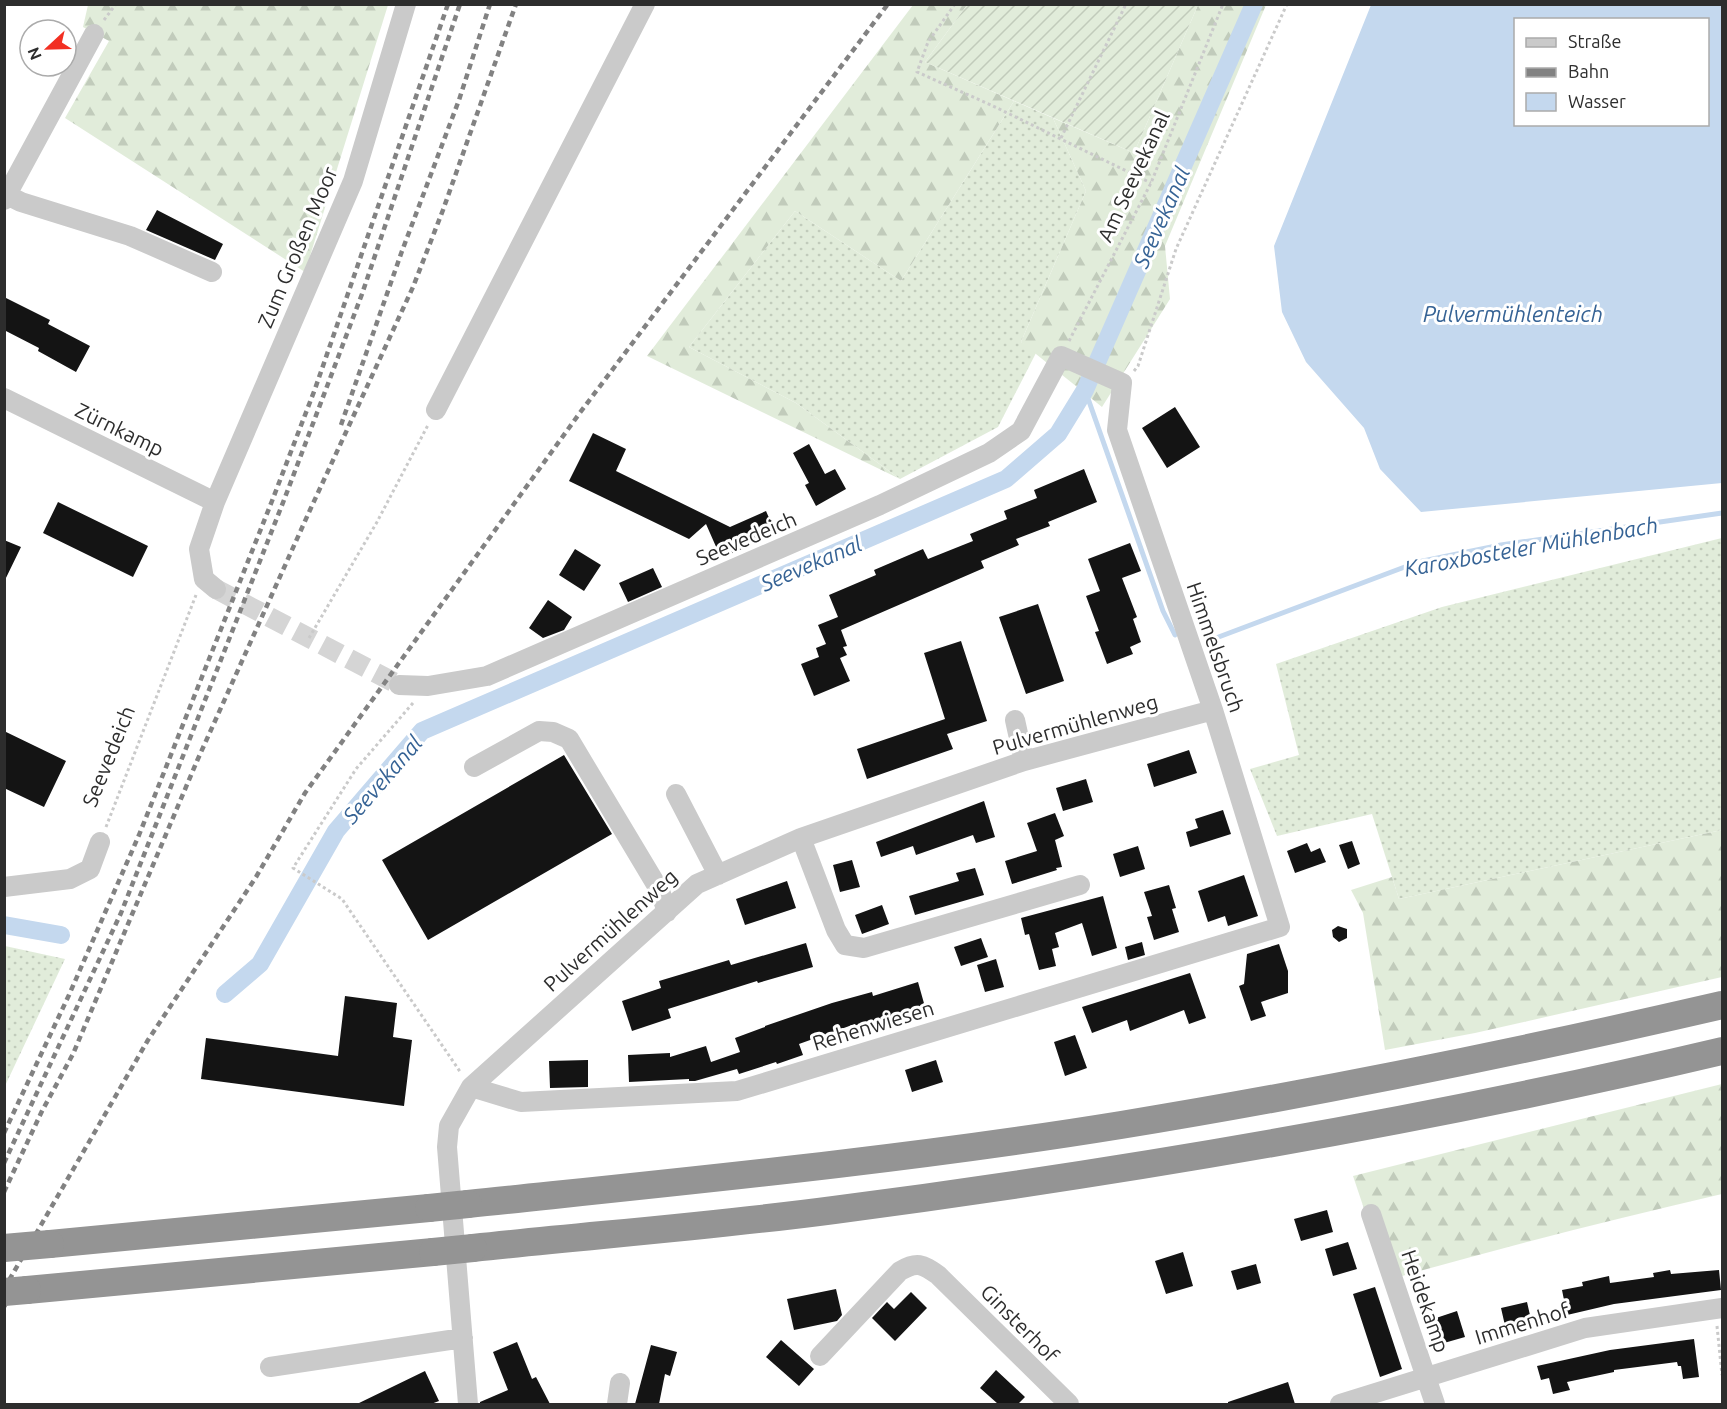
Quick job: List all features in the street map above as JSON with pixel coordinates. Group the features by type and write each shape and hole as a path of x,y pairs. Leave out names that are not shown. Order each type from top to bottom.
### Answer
{"highway":[{"path":"4,1248 429,1208 832,1165 1119,1126 1326,1090 1531,1049 1722,1005"},
{"path":"16,1291 433,1252 831,1210 1118,1170 1378,1124 1652,1068 1722,1051"}],"street":[{"name":"Zum Großen Moor","path":"215,502 352,181 406,4"},
{"path":"436,410 645,4"},
{"path":"94,33 6,198 130,236 212,272"},
{"path":"1070,360 1118,381"},
{"name":"Seevedeich","path":"399,686 428,686 487,676 880,505 989,453 1021,431 1070,360"},
{"name":"Himmelsbruch","path":"1118,381 1117,430 1213,710 1280,927"},
{"name":"Zürnkamp","path":"4,398 215,502"},
{"path":"210,584 199,549 215,502"},
{"name":"Pulvermühlenweg","path":"468,1404 447,1147 449,1126 471,1087 698,884 801,838 1024,761 1213,710"},
{"path":"1015,720 1024,761"},
{"path":"474,767 540,731 553,732 568,739 660,891 667,912"},
{"path":"676,794 718,875"},
{"path":"801,838 836,930 845,945 864,948 1080,885"},
{"path":"4,887 70,879 90,869 100,842"},
{"name":"Rehenwiesen","path":"471,1087 521,1102 736,1092 1280,927"},
{"name":"Heidekamp","path":"1371,1214 1436,1404"},
{"name":"Ginsterhof","path":"820,1356 900,1271 909,1265 922,1264 938,1275 1069,1404"},
{"name":"Immenhof","path":"1340,1404 1585,1328 1719,1309"},
{"path":"270,1367 463,1338"},
{"path":"617,1404 620,1383"}],"path":[{"path":"955,4 928,42 917,72 1061,138 1151,183"},
{"path":"1061,138 1126,4"},
{"name":"Am Seevekanal","path":"1070,360 1151,183 1223,4"},
{"path":"1118,381 1138,366 1176,249 1287,4"},
{"path":"309,638 377,522 436,410"},
{"name":"Seevedeich","path":"100,842 193,602 210,584"},
{"path":"428,686 356,769 293,868 342,899 471,1087"},
{"path":"1719,1309 1722,1375"}],"green space":[{"path":"88,5 388,5 305,272 65,118 109,41 83,27"},
{"path":"913,5 967,5 925,62 1014,101 901,281 795,211 689,347 796,403 900,479 647,356"},
{"path":"967,5 1198,5 1134,153 925,62"},
{"path":"1198,5 1266,5 1165,246 1170,299 1102,407 1021,342 1086,191 1053,118 1134,153"},
{"path":"1014,101 1053,118 1086,191 1021,342 1037,351 998,427 900,479 796,403 689,347 795,211 901,281"},
{"path":"1722,538 1722,830 1399,899 1372,814 1277,836 1250,769 1299,755 1276,664 1442,607"},
{"path":"1722,830 1722,977 1475,1033 1385,1050 1363,913 1351,890 1392,877 1399,899"},
{"path":"4,946 65,959 5,1086"},
{"path":"1722,1084 1722,1194 1555,1235 1388,1280 1353,1176"}],"water":[{"name":"Pulvermühlenteich","path":"1371,5 1722,5 1722,483 1421,512 1380,469 1364,428 1306,362 1282,312 1274,246"}],"building":[{"path":"157,210 223,244 215,260 146,230"},
{"path":"4,297 50,320 48,324 90,346 76,372 38,351 39,348 4,330"},
{"path":"1175,407 1200,447 1167,468 1142,428"},
{"path":"593,433 626,449 616,471 730,527 766,511 776,534 721,558 706,524 689,539 569,481"},
{"path":"809,444 825,474 835,469 846,489 816,506 805,485 809,483 793,453"},
{"path":"1084,469 1097,502 1048,522 1050,526 1016,539 1019,545 981,561 984,568 841,630 847,646 843,647 847,655 840,658 850,681 814,696 801,664 819,657 816,648 826,644 818,625 838,617 829,595 876,575 874,570 923,549 928,559 973,541 970,534 1007,519 1004,511 1037,498 1034,490"},
{"path":"58,502 148,546 133,577 43,533"},
{"path":"4,540 21,547 4,582"},
{"path":"1130,543 1141,571 1122,578 1137,617 1133,619 1141,642 1130,647 1133,654 1107,664 1095,632 1099,631 1086,596 1100,591 1088,559"},
{"path":"575,549 601,565 584,591 559,575"},
{"path":"653,568 662,587 628,602 619,583"},
{"path":"548,600 572,617 564,630 543,638 529,628"},
{"path":"1038,604 1064,681 1026,694 999,617"},
{"path":"961,641 987,721 947,734 953,749 867,779 857,749 945,719 924,653"},
{"path":"4,731 66,761 44,807 4,788"},
{"path":"1189,750 1197,773 1154,787 1147,764"},
{"path":"564,755 612,834 428,940 382,860"},
{"path":"1086,779 1093,802 1063,811 1056,788"},
{"path":"984,801 995,837 976,843 973,835 916,855 913,846 881,857 876,842"},
{"path":"1223,810 1231,834 1190,847 1186,832 1198,828 1195,819"},
{"path":"1055,813 1064,836 1055,840 1062,867 1012,884 1005,861 1037,851 1027,823"},
{"path":"1352,841 1360,864 1348,869 1339,845"},
{"path":"1307,843 1311,852 1320,848 1326,862 1295,873 1287,851"},
{"path":"1138,846 1145,869 1120,877 1113,854"},
{"path":"852,860 860,887 840,892 833,865"},
{"path":"975,868 984,895 915,915 909,896 959,881 956,873"},
{"path":"1244,875 1258,916 1228,926 1225,916 1208,922 1198,891"},
{"path":"787,881 796,908 745,925 736,899"},
{"path":"1169,885 1176,908 1172,909 1179,932 1154,940 1147,917 1152,916 1144,892"},
{"path":"1103,896 1117,948 1092,956 1082,923 1055,933 1059,947 1052,949 1056,966 1039,970 1029,934 1025,935 1021,918"},
{"path":"882,905 889,924 862,934 855,915"},
{"path":"1338,926 1347,929 1347,938 1339,942 1333,937 1332,930"},
{"path":"981,938 988,957 961,966 954,947"},
{"path":"1142,942 1145,955 1128,960 1125,947"},
{"path":"806,943 813,967 758,983 757,981 668,1009 671,1018 632,1031 622,1001 661,988 659,981 729,960 731,965"},
{"path":"1279,944 1288,971 1288,993 1261,1002 1266,1016 1251,1021 1239,986 1244,984 1247,954"},
{"path":"996,959 1004,987 985,992 977,965"},
{"path":"1190,973 1206,1018 1189,1024 1184,1010 1130,1031 1127,1020 1092,1033 1082,1007"},
{"path":"918,982 927,1014 858,1036 855,1024 799,1044 803,1055 739,1074 737,1069 695,1081 689,1081 689,1079 629,1082 628,1055 670,1053 670,1057 706,1046 711,1062 740,1052 735,1038 765,1026 832,1003 872,992 873,996"},
{"path":"345,996 397,1003 393,1037 412,1040 404,1106 201,1079 206,1038 338,1056"},
{"path":"1075,1035 1087,1068 1065,1076 1054,1042"},
{"path":"588,1060 588,1087 550,1088 549,1061"},
{"path":"936,1060 943,1082 912,1092 905,1070"},
{"path":"1327,1210 1333,1232 1301,1241 1294,1219"},
{"path":"1348,1242 1357,1269 1333,1276 1325,1249"},
{"path":"1183,1252 1193,1286 1166,1294 1155,1261"},
{"path":"1256,1264 1261,1283 1237,1290 1231,1271"},
{"path":"1670,1270 1671,1274 1719,1270 1721,1290 1614,1304 1567,1315 1562,1290 1583,1286 1582,1282 1609,1276 1610,1283 1654,1277 1653,1273"},
{"path":"1375,1287 1402,1369 1380,1377 1353,1294"},
{"path":"836,1289 842,1315 837,1321 794,1330 787,1299"},
{"path":"911,1292 927,1308 895,1341 872,1318 887,1302 894,1309"},
{"path":"1527,1302 1532,1324 1506,1330 1501,1308"},
{"path":"1457,1311 1465,1337 1444,1343 1436,1318"},
{"path":"1694,1339 1699,1377 1683,1379 1681,1366 1678,1366 1677,1362 1614,1370 1614,1372 1567,1382 1570,1390 1553,1394 1549,1378 1541,1380 1537,1366 1610,1350"},
{"path":"781,1340 814,1369 799,1386 766,1357"},
{"path":"517,1342 532,1379 536,1377 550,1404 480,1404 508,1390 493,1352"},
{"path":"651,1345 677,1352 670,1376 665,1374 659,1404 635,1404"},
{"path":"996,1370 1025,1397 1018,1404 998,1404 980,1388"},
{"path":"425,1371 439,1401 431,1404 357,1404"},
{"path":"1288,1382 1295,1404 1228,1404 1228,1402"}],"waterway":[{"name":"Seevekanal","path":"225,994 260,964 336,831 422,731 1006,479 1058,434 1085,390 1254,4"},
{"name":"Karoxbosteler Mühlenbach","path":"1085,390 1163,611 1175,635"},
{"name":"Karoxbosteler Mühlenbach","path":"1208,641 1418,562 1501,545 1722,513"},
{"name":"Seevekanal","path":"4,925 61,935"}],"tunnel":[{"path":"216,589 399,685"}],"railway":[{"path":"4,1133 69,995 139,835 272,501 315,389 448,4"},
{"path":"4,1163 121,913 284,500 362,294 460,4"},
{"path":"341,425 402,251 459,100 490,4"},
{"path":"4,1192 42,1111 73,1054 197,761 413,287 443,210 516,4"},
{"path":"4,1289 148,1040 256,877 305,793 579,414 888,4"},
{"path":"4,1307 18,1281"}]}
